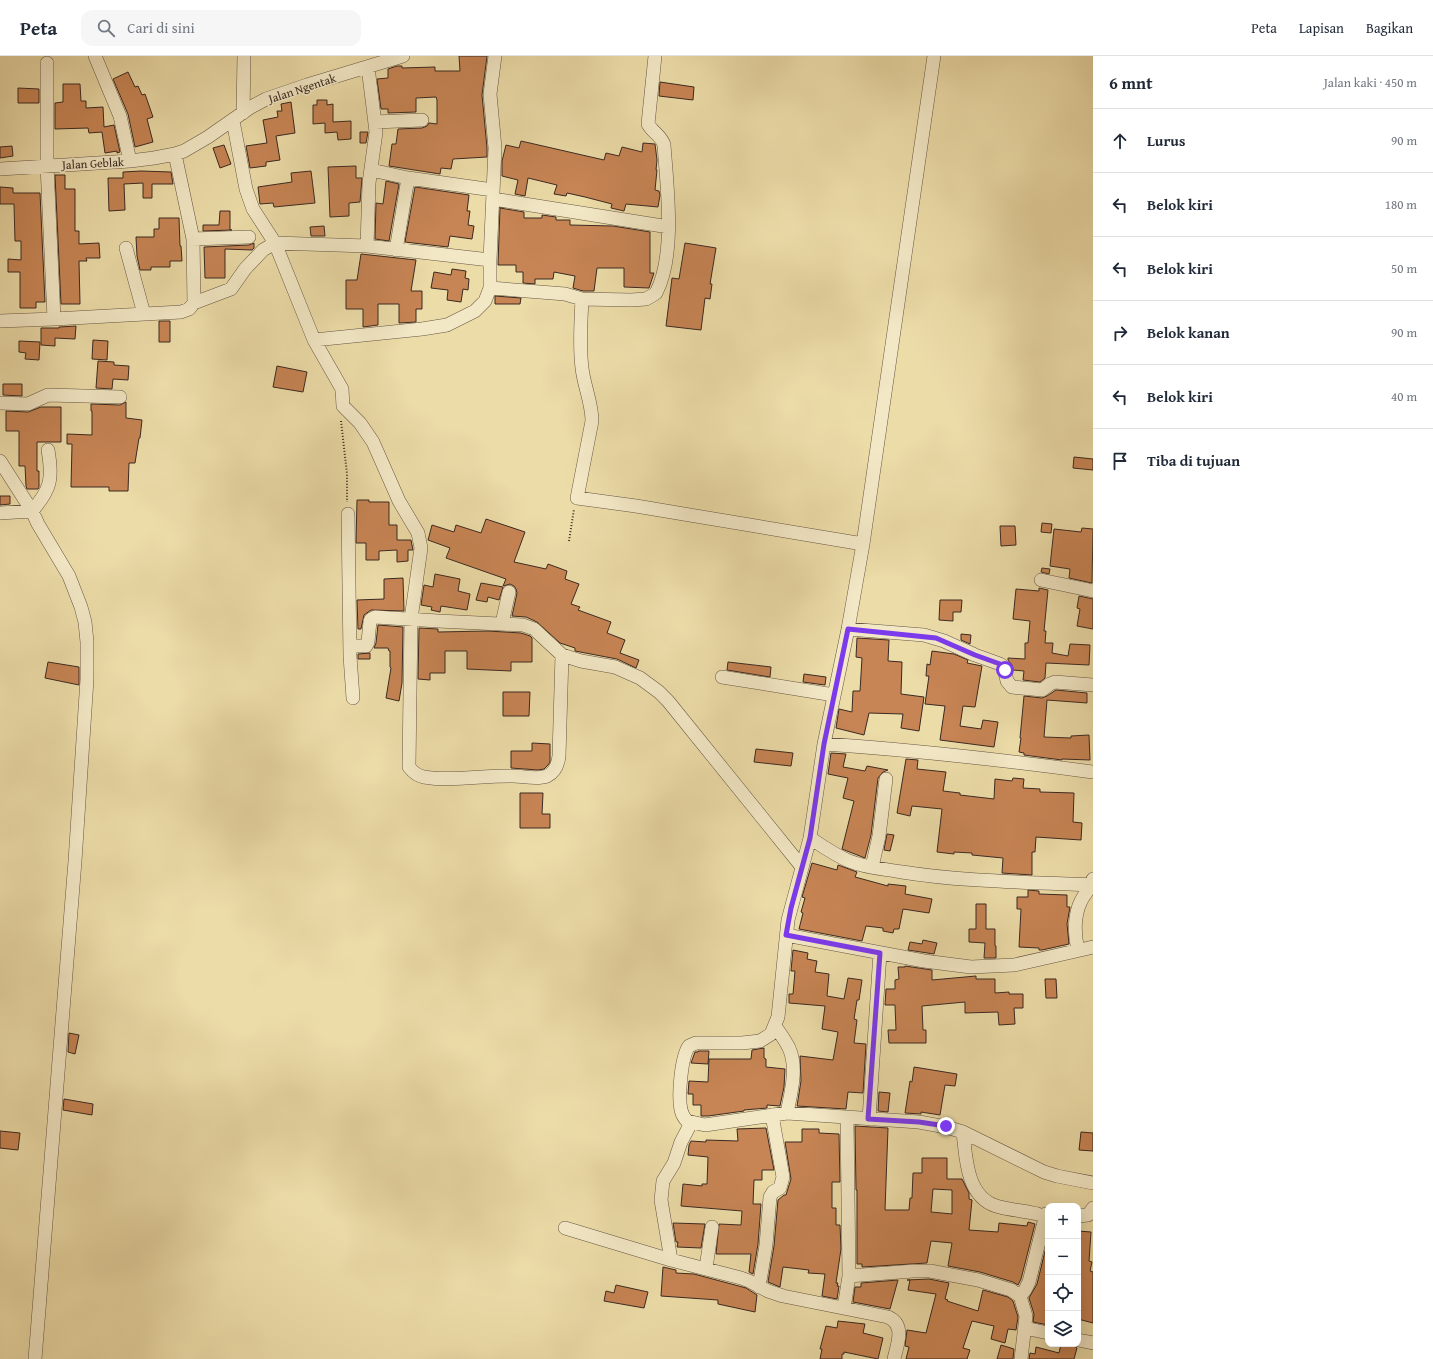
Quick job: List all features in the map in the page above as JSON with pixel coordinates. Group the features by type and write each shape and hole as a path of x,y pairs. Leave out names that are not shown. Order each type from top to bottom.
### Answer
{"street":[{"path":"95,56 120,116 130,161"},
{"path":"243,113 244,56"},
{"name":"Jalan Ngentak","path":"208,138 243,113 259,103 273,97 404,56"},
{"path":"314,340 447,325 475,311 485,301 490,288 495,148 490,94 495,56"},
{"path":"490,288 565,294 582,299 631,300 646,299 653,295 657,290 663,270 669,227 664,141 651,129 648,124 655,56"},
{"path":"934,56 863,544 848,629 824,744 809,839 791,908 786,935 780,1005 775,1026 771,1034 760,1041 742,1043 696,1043 687,1048 683,1065 680,1104 683,1116 687,1121 705,1125 788,1114 919,1122 946,1126 963,1132 1044,1172 1093,1183"},
{"path":"48,63 48,165 54,319"},
{"path":"367,246 368,201 375,142 375,122 368,67"},
{"path":"375,122 422,120"},
{"path":"233,121 246,189 253,209 343,399 371,438 399,501 418,533 421,548 411,619 409,767 415,774 423,777 437,778 547,776 557,766 559,756 562,655"},
{"name":"Jalan Geblak","path":"0,169 130,161 154,158 180,153 208,138"},
{"path":"180,153 193,240 194,303"},
{"path":"371,170 493,195 669,227"},
{"path":"396,250 408,178"},
{"path":"193,240 249,237"},
{"path":"0,321 181,312 189,309 194,303 231,289 245,269 270,246 367,246 490,260"},
{"path":"126,248 144,314"},
{"path":"582,299 580,355 584,381 592,411 592,421 577,498 636,506 863,544"},
{"path":"0,403 28,404 48,395 120,397"},
{"path":"0,513 32,511 44,497 49,486 50,464 48,450"},
{"path":"0,461 32,511 76,590 85,622 87,642 76,861 35,1359"},
{"path":"348,514 350,646 353,698"},
{"path":"1041,580 1093,592"},
{"path":"502,623 509,592"},
{"path":"350,646 367,645 370,621 372,618 523,625 534,629 562,655 582,661 615,667 640,678 659,692 672,706 803,863"},
{"path":"848,629 936,638 1000,664 1004,667 1008,681 1012,687 1042,690 1055,682 1093,685"},
{"path":"722,677 834,695"},
{"path":"824,744 889,748 1093,772"},
{"path":"872,867 879,836 886,779"},
{"path":"809,839 838,856 850,861 872,867 942,878 1093,883"},
{"path":"1078,950 1076,941 1076,923 1081,901 1093,883"},
{"path":"786,935 945,965 992,967 1037,961 1093,947"},
{"path":"868,1119 880,953"},
{"path":"775,1026 789,1049 792,1059 793,1084 788,1114"},
{"path":"758,1287 766,1245 770,1197 773,1192 780,1188 783,1177 772,1115"},
{"path":"844,1308 849,1276 847,1118"},
{"path":"671,1260 661,1200 663,1182 674,1162 681,1142 692,1123"},
{"path":"963,1132 968,1168 972,1181 978,1192 988,1202 995,1205 1046,1214 1029,1282 1020,1296"},
{"path":"1081,1216 1088,1215 1093,1208"},
{"path":"706,1268 712,1227"},
{"path":"565,1228 671,1260 706,1268 745,1280 758,1287 783,1296 882,1316 894,1321 898,1329 899,1334 894,1359"},
{"path":"849,1276 930,1271 978,1280 1011,1290 1020,1296 1026,1316 1021,1359"},
{"path":"1025,1328 1045,1332"},
{"path":"1081,1341 1093,1343"}],"path":[{"path":"343,399 341,428 347,474 348,514"},
{"path":"569,541 572,517 577,498"}],"building":[{"path":"459,56 487,56 482,95 487,157 453,159 451,169 441,168 440,174 389,166 392,144 396,144 398,129 422,128 427,126 429,123 437,124 437,100 436,97 416,98 416,112 388,113 388,109 381,109 377,79 388,78 388,69 397,66 402,66 402,68 435,67 435,71 460,71"},
{"path":"128,72 135,87 138,86 142,95 145,94 153,117 147,119 153,142 135,147 128,114 113,79"},
{"path":"660,82 694,87 693,100 659,96"},
{"path":"63,84 80,84 81,101 86,101 86,108 103,107 104,127 114,125 120,152 105,153 102,132 89,133 88,128 55,129 55,103 63,102"},
{"path":"18,88 39,89 39,103 18,103"},
{"path":"317,100 327,100 327,105 333,104 333,122 351,121 351,139 338,140 337,132 325,133 325,123 313,124 313,105 317,105"},
{"path":"291,102 295,133 276,136 280,160 266,162 266,166 250,168 246,146 267,143 263,120 278,117 277,111 282,111 281,104"},
{"path":"360,132 368,132 366,143 360,143"},
{"path":"521,141 604,160 606,153 619,156 622,147 642,152 643,143 655,144 657,170 655,190 659,191 660,195 658,207 626,204 624,211 611,208 612,204 585,197 567,193 566,196 554,194 557,185 528,178 525,196 515,194 518,180 502,176 502,161 506,145 519,148"},
{"path":"224,145 231,164 220,168 213,148"},
{"path":"12,146 13,156 0,158 0,147"},
{"path":"356,166 356,178 362,178 360,202 349,203 349,216 330,217 328,167"},
{"path":"311,171 315,203 274,207 273,203 260,204 258,187 292,182 291,173"},
{"path":"123,172 171,172 173,184 152,184 152,198 143,198 143,183 124,184 125,210 109,211 108,178 123,178"},
{"path":"55,175 65,175 65,189 75,189 75,231 79,231 79,244 99,243 100,258 86,258 87,261 79,261 80,304 61,304"},
{"path":"386,181 399,184 389,241 375,239 376,203 383,204"},
{"path":"0,187 13,188 13,193 40,193 45,302 36,302 36,308 20,308 20,272 8,272 8,259 21,260 21,241 15,241 14,204 0,204"},
{"path":"415,187 469,195 467,211 470,211 468,225 474,226 472,239 450,236 448,247 405,242"},
{"path":"500,208 524,212 524,218 542,218 542,215 556,217 556,220 570,220 570,225 613,226 650,232 650,273 654,273 649,288 624,287 624,268 597,268 594,291 583,291 573,288 575,276 554,272 553,279 535,279 535,284 523,283 523,272 516,272 516,265 498,265"},
{"path":"220,211 230,211 230,230 232,230 203,231 203,225 219,225"},
{"path":"159,218 179,218 182,261 170,261 170,267 151,267 151,270 140,270 137,256 136,237 154,237 154,229 159,229"},
{"path":"324,226 325,236 311,236 310,227"},
{"path":"254,243 254,248 252,250 225,249 225,278 205,278 204,247 249,245"},
{"path":"685,243 716,248 710,284 712,284 710,299 705,298 701,330 666,326 672,278 679,279"},
{"path":"361,254 416,260 411,291 422,291 422,309 416,309 416,322 399,323 399,304 378,304 378,325 363,327 363,309 346,309 346,280 357,280"},
{"path":"452,269 466,271 465,278 469,279 468,290 463,289 461,302 447,300 448,290 431,288 434,272 451,275"},
{"path":"495,296 521,298 520,304 495,304"},
{"path":"159,321 170,321 170,342 159,342"},
{"path":"76,326 75,339 55,338 55,346 41,345 41,328"},
{"path":"93,340 108,341 107,360 92,359"},
{"path":"19,341 40,342 39,360 25,359 26,353 19,352"},
{"path":"98,361 114,362 114,365 129,366 128,380 113,379 112,389 96,388"},
{"path":"277,366 307,372 303,392 273,387"},
{"path":"3,384 22,384 22,396 3,395"},
{"path":"126,402 126,418 142,420 135,463 129,463 128,491 109,491 109,487 71,487 72,444 67,444 67,434 92,435 91,404 120,405"},
{"path":"41,407 61,407 61,442 37,442 37,471 39,471 39,487 38,489 27,489 25,466 19,466 19,431 6,431 6,411 28,412"},
{"path":"1074,457 1093,459 1093,470 1073,468"},
{"path":"0,496 10,496 10,504 0,505"},
{"path":"357,500 369,500 369,502 389,502 389,525 397,525 397,540 411,540 413,550 408,550 408,561 397,562 397,550 379,551 379,560 366,560 366,543 356,543"},
{"path":"486,519 525,532 514,562 546,569 548,564 567,571 565,579 579,584 571,604 580,607 578,610 611,622 607,633 625,640 620,653 639,660 636,668 617,659 575,651 575,648 560,643 537,622 526,617 512,616 517,593 514,586 510,584 503,586 506,579 446,558 450,548 428,540 432,525 454,532 456,525 481,533"},
{"path":"1042,523 1052,524 1051,533 1041,532"},
{"path":"1000,526 1015,526 1016,545 1001,546"},
{"path":"1082,528 1093,529 1092,583 1069,578 1070,569 1050,566 1054,529 1081,532"},
{"path":"1042,568 1050,569 1049,574 1041,572"},
{"path":"435,574 460,579 458,591 470,594 467,610 441,606 440,612 431,610 432,607 421,605 424,585 433,587"},
{"path":"403,578 404,611 371,610 364,615 361,629 358,629 357,600 384,599 384,579"},
{"path":"481,583 503,587 499,600 488,597 487,602 476,600"},
{"path":"1039,588 1048,590 1044,631 1046,631 1045,643 1053,643 1052,653 1068,656 1070,644 1090,645 1089,665 1046,663 1045,678 1040,682 1023,680 1024,671 1013,670 1012,665 1008,660 1008,658 1025,659 1025,643 1028,643 1030,621 1013,619 1016,589 1039,591"},
{"path":"1079,596 1093,599 1093,629 1077,626 1080,609 1077,608"},
{"path":"940,600 962,600 961,612 953,612 953,621 939,620"},
{"path":"378,625 403,627 402,683 399,701 386,698 391,668 390,651 388,648 374,648"},
{"path":"419,628 438,629 438,632 488,631 521,633 532,638 532,662 511,662 511,671 467,669 467,651 445,651 445,673 430,673 430,680 418,679"},
{"path":"961,634 971,635 970,644 961,640"},
{"path":"857,638 889,640 888,661 902,662 901,694 924,697 919,731 901,728 903,714 869,713 864,735 836,728 839,709 852,712 853,691 860,691 862,658 856,657"},
{"path":"932,651 954,654 968,660 967,663 982,666 975,707 963,706 960,726 981,729 983,720 998,722 994,747 940,740 945,706 925,704 929,676 926,676 927,664 930,665"},
{"path":"370,653 370,659 358,659 358,654"},
{"path":"48,662 79,667 79,685 45,678"},
{"path":"728,662 771,667 770,677 727,670"},
{"path":"804,674 826,677 825,685 803,682"},
{"path":"1056,690 1087,693 1087,703 1047,700 1044,737 1071,738 1071,736 1089,735 1090,760 1062,760 1024,755 1024,753 1019,752 1024,696 1042,698"},
{"path":"503,692 530,692 529,716 503,716"},
{"path":"532,743 550,744 550,762 548,765 544,769 538,770 511,768 511,751 532,751"},
{"path":"756,749 793,753 791,766 754,762"},
{"path":"831,753 846,754 843,767 865,771 867,766 888,770 883,772 878,778 871,835 865,858 842,849 854,801 843,798 848,778 828,774"},
{"path":"906,759 918,760 917,769 946,772 943,791 960,793 960,795 994,799 995,779 1012,781 1013,778 1024,779 1023,788 1040,789 1040,792 1074,793 1073,822 1082,823 1081,840 1036,837 1035,852 1032,852 1032,875 1002,873 1003,858 972,855 972,853 954,852 954,854 937,852 942,809 912,806 910,816 897,813"},
{"path":"520,793 543,793 542,814 550,814 550,828 520,828"},
{"path":"887,834 894,835 890,851 884,850"},
{"path":"812,863 837,870 838,865 857,872 855,877 888,886 888,884 906,886 905,894 932,899 929,913 903,909 899,929 894,929 893,933 883,931 883,928 866,926 862,941 799,929 803,913 801,912 805,898 802,897"},
{"path":"1028,890 1039,891 1039,894 1067,895 1067,907 1070,907 1067,924 1069,944 1042,950 1039,950 1039,948 1019,947 1021,909 1017,909 1017,897 1028,897"},
{"path":"976,904 986,904 986,929 995,929 996,958 984,958 985,943 969,942 969,929 976,929"},
{"path":"923,940 937,943 934,954 908,950 910,942 922,944"},
{"path":"793,950 808,953 807,959 817,961 815,972 829,974 827,996 844,999 848,978 862,980 854,1019 857,1020 854,1043 866,1044 863,1093 848,1092 846,1109 797,1106 801,1081 800,1056 833,1060 838,1032 822,1029 825,1006 789,1003 789,994 793,994 795,971 791,971"},
{"path":"905,966 932,970 932,980 976,976 976,979 995,979 995,993 1009,992 1009,994 1023,994 1023,1008 1014,1008 1015,1024 999,1025 998,1012 965,1013 965,1002 922,1006 923,1030 926,1030 926,1043 889,1043 888,1030 896,1030 895,1005 885,1005 886,989 895,989 895,980 899,979 898,967"},
{"path":"1045,979 1056,979 1057,998 1046,998"},
{"path":"69,1033 79,1035 75,1054 68,1052"},
{"path":"764,1048 766,1067 785,1069 784,1087 780,1106 767,1105 767,1108 701,1116 701,1105 693,1105 693,1094 688,1094 689,1081 708,1082 709,1059 751,1059 752,1050"},
{"path":"709,1051 708,1064 691,1063 695,1052"},
{"path":"914,1067 957,1074 955,1086 945,1085 940,1115 921,1112 921,1114 905,1113 910,1081 912,1082"},
{"path":"879,1092 890,1093 888,1112 878,1111"},
{"path":"64,1099 93,1104 92,1115 63,1110"},
{"path":"855,1126 888,1128 885,1210 909,1210 910,1198 912,1198 913,1173 922,1173 922,1158 947,1158 947,1179 962,1179 969,1193 969,1199 972,1200 969,1230 998,1232 999,1223 1027,1226 1028,1222 1035,1224 1021,1279 1018,1285 1013,1282 980,1272 948,1266 952,1243 931,1241 927,1263 862,1267 862,1264 857,1264","holes":["933,1189 952,1190 952,1214 931,1212"]},
{"path":"766,1128 774,1170 762,1170 762,1180 754,1180 753,1204 761,1204 758,1244 753,1274 749,1272 751,1254 716,1254 719,1224 741,1225 742,1211 681,1206 683,1184 702,1186 702,1184 707,1184 708,1157 688,1155 691,1141 738,1141 737,1129"},
{"path":"802,1129 819,1129 819,1133 839,1134 840,1182 832,1182 832,1208 836,1208 836,1225 840,1225 841,1249 836,1283 838,1283 837,1286 839,1286 837,1299 822,1296 825,1274 808,1273 809,1270 783,1267 780,1287 768,1282 774,1246 778,1200 786,1195 791,1179 785,1142 802,1142"},
{"path":"0,1131 20,1133 18,1150 0,1148"},
{"path":"1081,1132 1093,1133 1093,1151 1079,1150"},
{"path":"673,1223 705,1224 701,1248 677,1247 678,1242 676,1242"},
{"path":"1081,1231 1091,1232 1089,1261 1092,1262 1090,1271 1093,1272 1093,1323 1081,1320"},
{"path":"1045,1251 1045,1324 1033,1322 1034,1314 1029,1298 1037,1284"},
{"path":"663,1267 676,1270 676,1273 694,1274 746,1288 757,1295 755,1312 718,1304 718,1300 661,1296"},
{"path":"929,1279 949,1283 945,1299 948,1300 947,1301 978,1311 983,1290 1008,1297 1013,1301 1018,1317 1016,1330 1008,1329 1005,1343 991,1339 994,1326 972,1321 963,1348 970,1350 967,1359 906,1359 909,1347 905,1346 907,1330 926,1333 936,1294 908,1290 910,1280 907,1280"},
{"path":"898,1280 890,1309 853,1302 855,1287 861,1287 861,1283"},
{"path":"616,1285 648,1292 644,1308 604,1301 606,1291 614,1293"},
{"path":"838,1321 865,1324 863,1333 883,1338 878,1359 844,1352 844,1354 842,1354 842,1359 820,1359 822,1349 820,1349 826,1326 837,1328"},
{"path":"1001,1345 1014,1349 1013,1359 997,1359"},
{"path":"1036,1347 1059,1353 1060,1347 1077,1348 1074,1359 1029,1359 1030,1353 1035,1354"}],"route":[{"path":"946,1126 919,1122 868,1119 880,953 786,935 788,920 810,838 824,744 848,629 936,638 975,655 994,661 1004,667 1005,670"}]}
